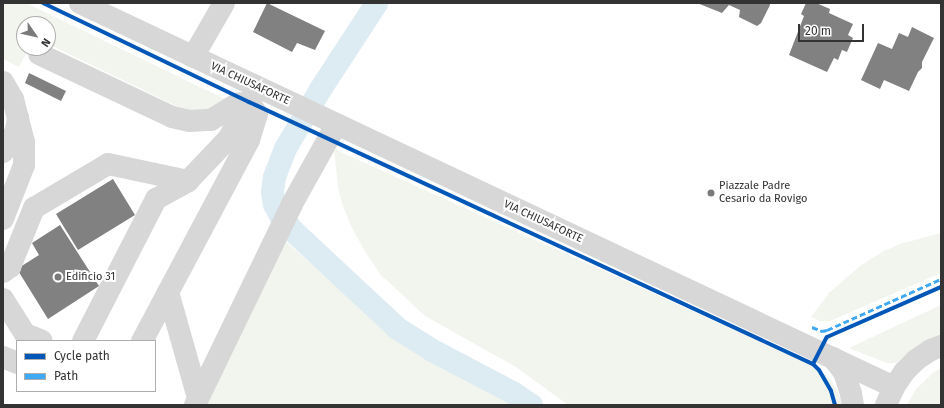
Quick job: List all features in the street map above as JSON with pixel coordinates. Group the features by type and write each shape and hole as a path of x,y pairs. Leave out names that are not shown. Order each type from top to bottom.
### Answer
{"street":[{"name":"VIA CHIUSAFORTE","path":"80,3 193,57 253,95 299,108 833,358 890,396"},
{"path":"193,57 224,3"},
{"path":"42,56 172,117 189,121 211,120 253,95"},
{"path":"3,82 14,99 24,142 24,165 3,219"},
{"path":"84,340 156,199 188,181 228,139 253,95"},
{"path":"143,340 249,140 257,114 253,95"},
{"path":"3,152 10,143 16,130 18,116"},
{"path":"196,401 278,234 329,122"},
{"path":"3,272 10,267 34,208 108,164 188,181"},
{"path":"168,292 196,401"},
{"path":"3,299 25,334 40,340"},
{"path":"890,396 904,372 916,360 931,350 941,346"},
{"path":"3,357 16,363"},
{"path":"833,358 844,372 852,394 853,405"}],"shaded area":[{"path":"3,3 26,3 53,16 16,16 16,56 25,56 19,67 3,59"},
{"path":"56,17 229,101 197,116 56,48"},
{"path":"334,149 814,366 829,378 836,388 843,405 568,405 516,367 425,316 380,274 364,250 351,226 343,206 338,187"},
{"path":"941,233 941,273 830,321 820,321 811,317 829,293 860,266 882,252 900,244"},
{"path":"285,241 400,342 511,405 204,405"},
{"path":"941,305 941,334 920,345 896,363 887,363 849,348"},
{"path":"941,368 941,405 907,405 916,389 934,372"}],"building":[{"path":"267,3 325,31 315,50 297,43 292,52 253,32"},
{"path":"697,3 770,3 770,5 761,23 757,26 739,17 740,10 729,5 722,13"},
{"path":"806,3 816,3 830,9 829,13 853,24 848,35 853,38 847,52 842,50 838,60 834,58 827,72 789,55 804,16 801,14"},
{"path":"912,27 934,38 922,62 922,68 918,72 909,91 884,80 880,89 861,80 878,43 892,49 899,33 908,37"},
{"path":"29,73 66,91 61,101 25,83"},
{"path":"113,179 135,215 78,250 56,214"},
{"name":"Edificio 31","path":"60,225 99,286 48,319 17,269 39,255 32,243"}],"waterway":[{"path":"376,3 320,89 285,148 274,177 272,192 274,204 280,215 292,230 397,328 432,350 512,392 531,405"}],"marked path":[{"path":"812,327 822,331 827,330 941,279"}],"cycle path":[{"path":"43,3 249,102 813,364 819,370 831,391 835,405"},
{"path":"813,364 827,337 941,287"}],"place":[{"name":"Piazzale Padre Cesario da Rovigo","path":"711,193"},
{"name":"Edificio 31","path":"58,277"}]}
